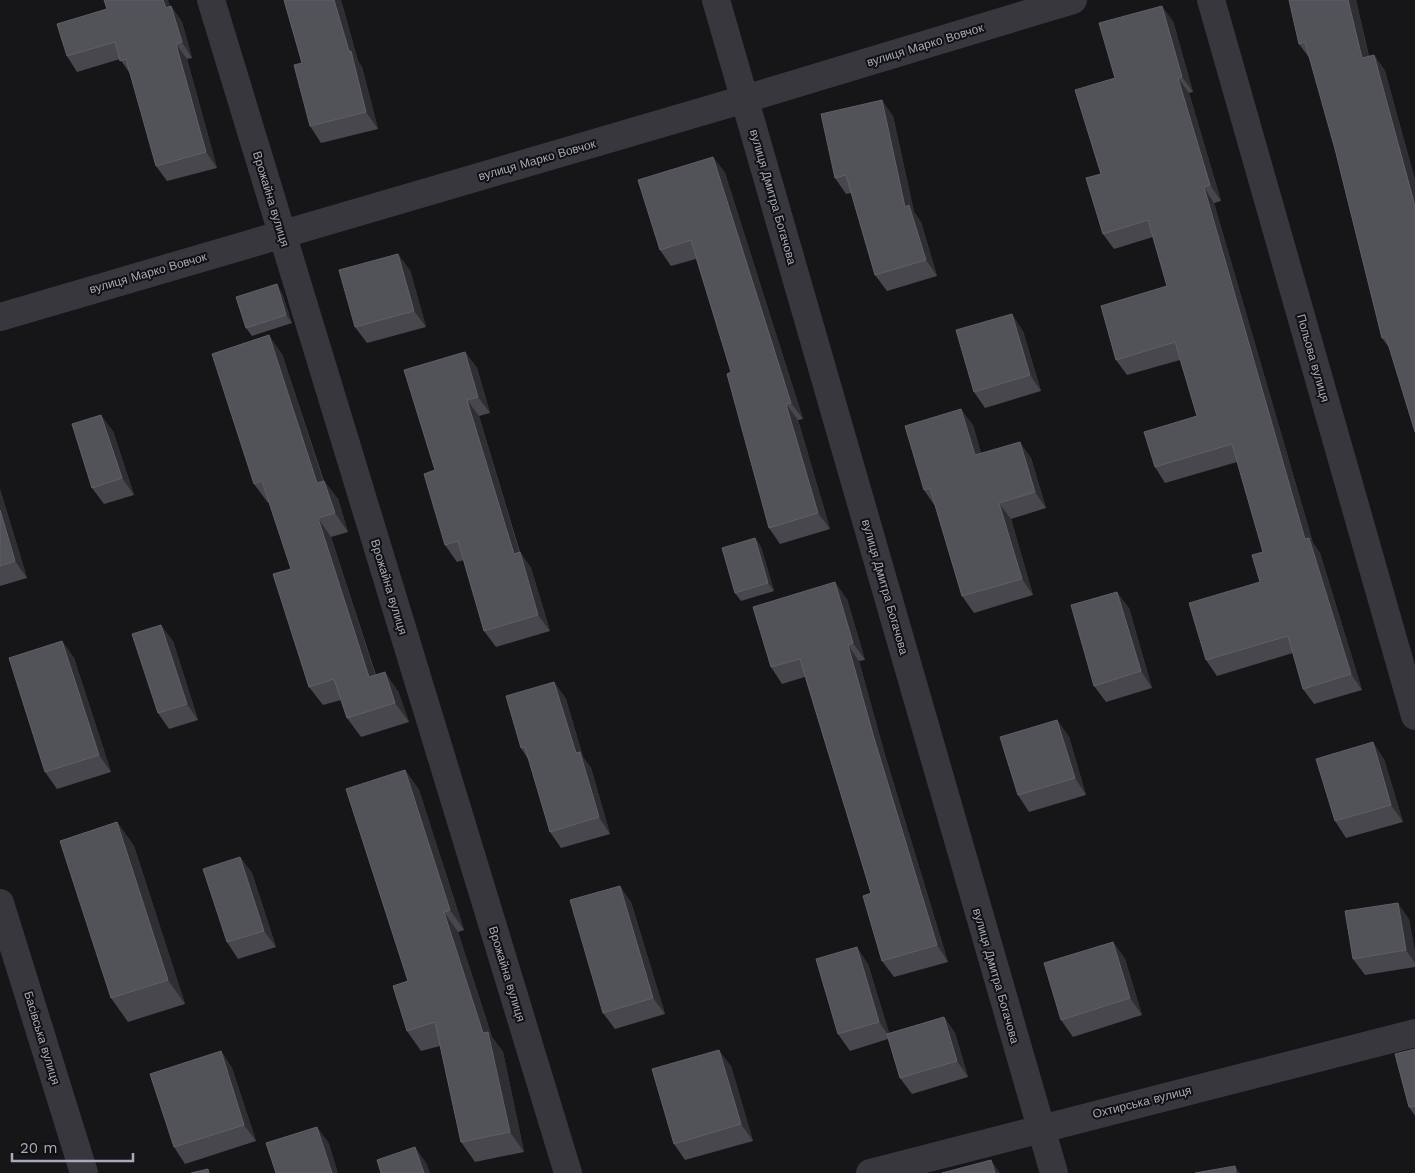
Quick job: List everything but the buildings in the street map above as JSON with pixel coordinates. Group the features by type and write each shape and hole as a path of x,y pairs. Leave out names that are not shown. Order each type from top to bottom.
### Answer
{"street":[{"name":"Врожайна вулиця","path":"211,0 568,1173"},
{"name":"вулиця Дмитра Богачова","path":"716,0 1054,1173"},
{"name":"вулиця Марко Вовчок","path":"0,317 745,100 1074,0"},
{"name":"Польова вулиця","path":"1211,0 1415,716"},
{"name":"Басівська вулиця","path":"0,903 84,1173"},
{"name":"Охтирська вулиця","path":"870,1173 1415,1033"}]}
